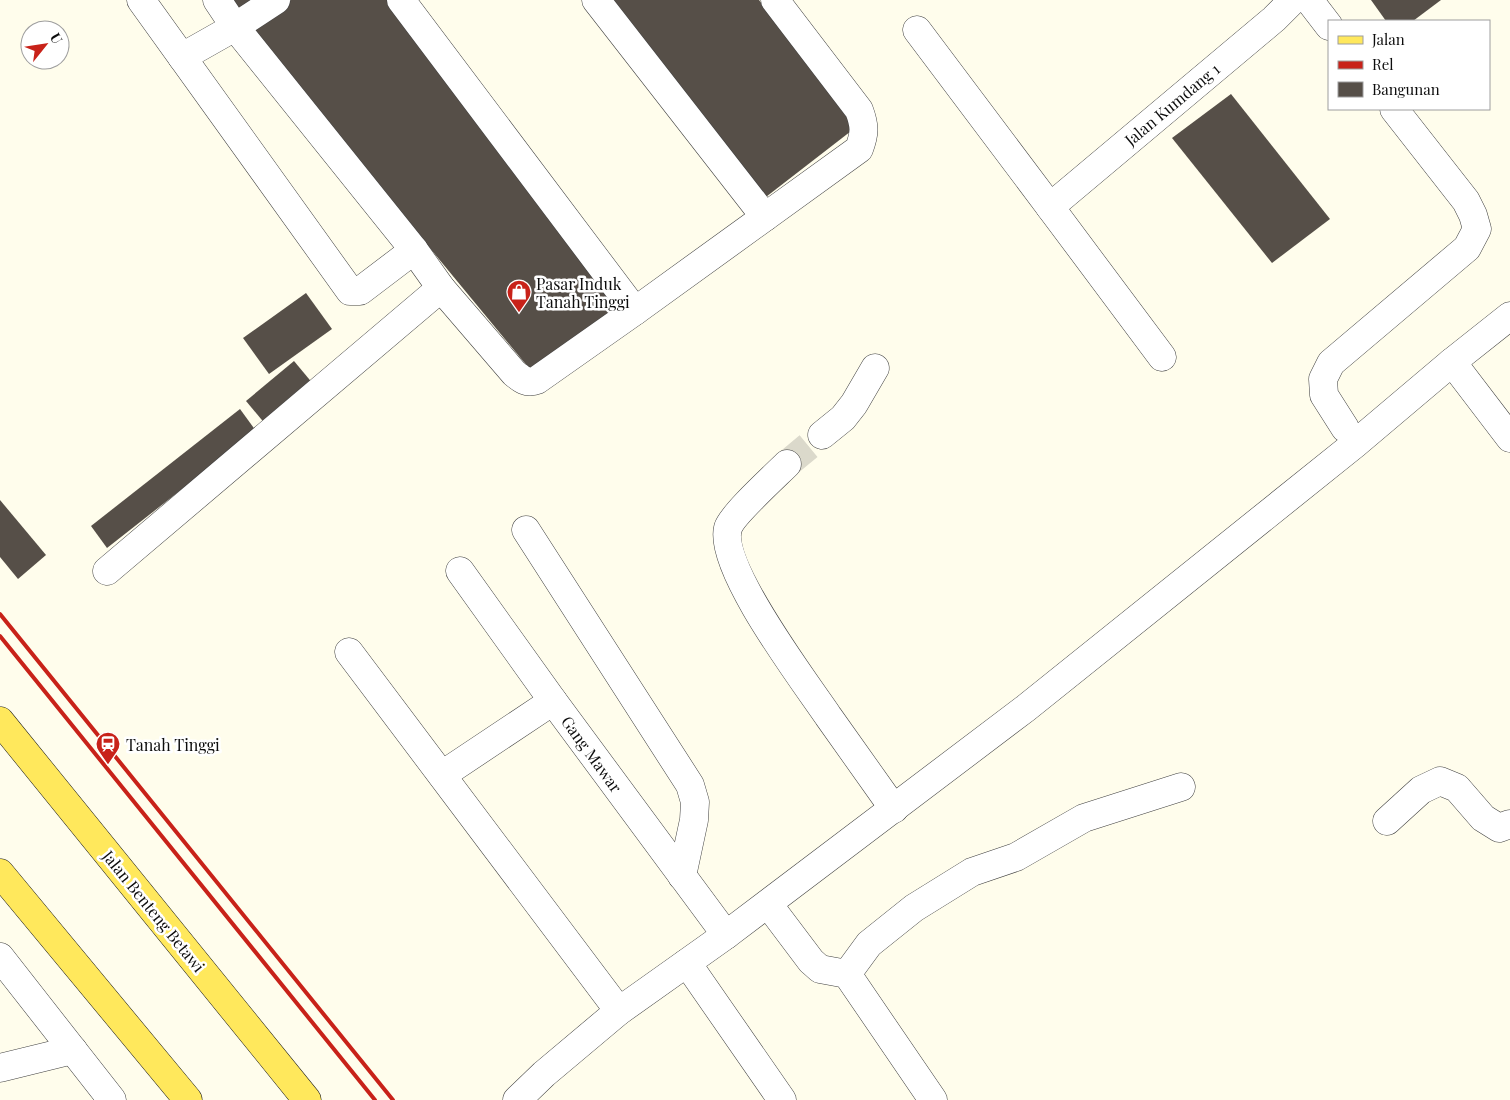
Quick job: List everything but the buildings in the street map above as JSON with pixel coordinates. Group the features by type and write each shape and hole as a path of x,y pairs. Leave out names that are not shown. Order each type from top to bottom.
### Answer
{"main road":[{"name":"Jalan Benteng Betawi","path":"0,721 307,1100"},
{"path":"0,873 188,1100"}],"street":[{"path":"141,0 350,291 360,291 414,250"},
{"path":"217,0 235,26 414,250 441,288 514,373 522,379 531,382 537,380 635,311 859,149 864,136 863,122 859,110 775,0"},
{"path":"182,57 276,0"},
{"path":"401,0 635,311"},
{"path":"596,0 765,218"},
{"name":"Jalan Kumdang 1","path":"1050,207 1274,19 1293,0"},
{"path":"1309,0 1328,25"},
{"path":"917,30 1162,357"},
{"path":"1345,428 1324,395 1323,379 1331,363 1467,248 1476,229 1466,201 1395,110"},
{"path":"107,571 441,288"},
{"path":"517,1100 544,1074 619,1011 768,904 1026,708 1355,444 1510,316"},
{"path":"1452,362 1510,438"},
{"path":"822,435 843,418 854,404 875,368"},
{"path":"787,464 728,526 726,540 749,595 770,632 894,809"},
{"path":"526,530 690,785 695,802 694,820 682,876"},
{"name":"Gang Mawar","path":"460,571 553,701 726,935"},
{"path":"349,652 619,1011"},
{"path":"442,775 553,701"},
{"path":"1387,821 1421,790 1440,781 1457,788 1483,818 1500,828 1510,824"},
{"path":"847,974 869,944 914,908 972,872 1016,857 1084,818 1181,787"},
{"path":"768,904 811,961 820,969 847,974 933,1100"},
{"path":"0,956 112,1100"},
{"path":"687,963 782,1100"},
{"path":"0,1068 73,1050"}],"tunnel":[{"path":"787,464 822,435"}],"railway":[{"path":"0,614 393,1100"},
{"path":"0,636 375,1100"}],"place":[{"name":"Pasar Induk Tanah Tinggi","path":"519,313"},
{"name":"Tanah Tinggi","path":"108,765"}]}
